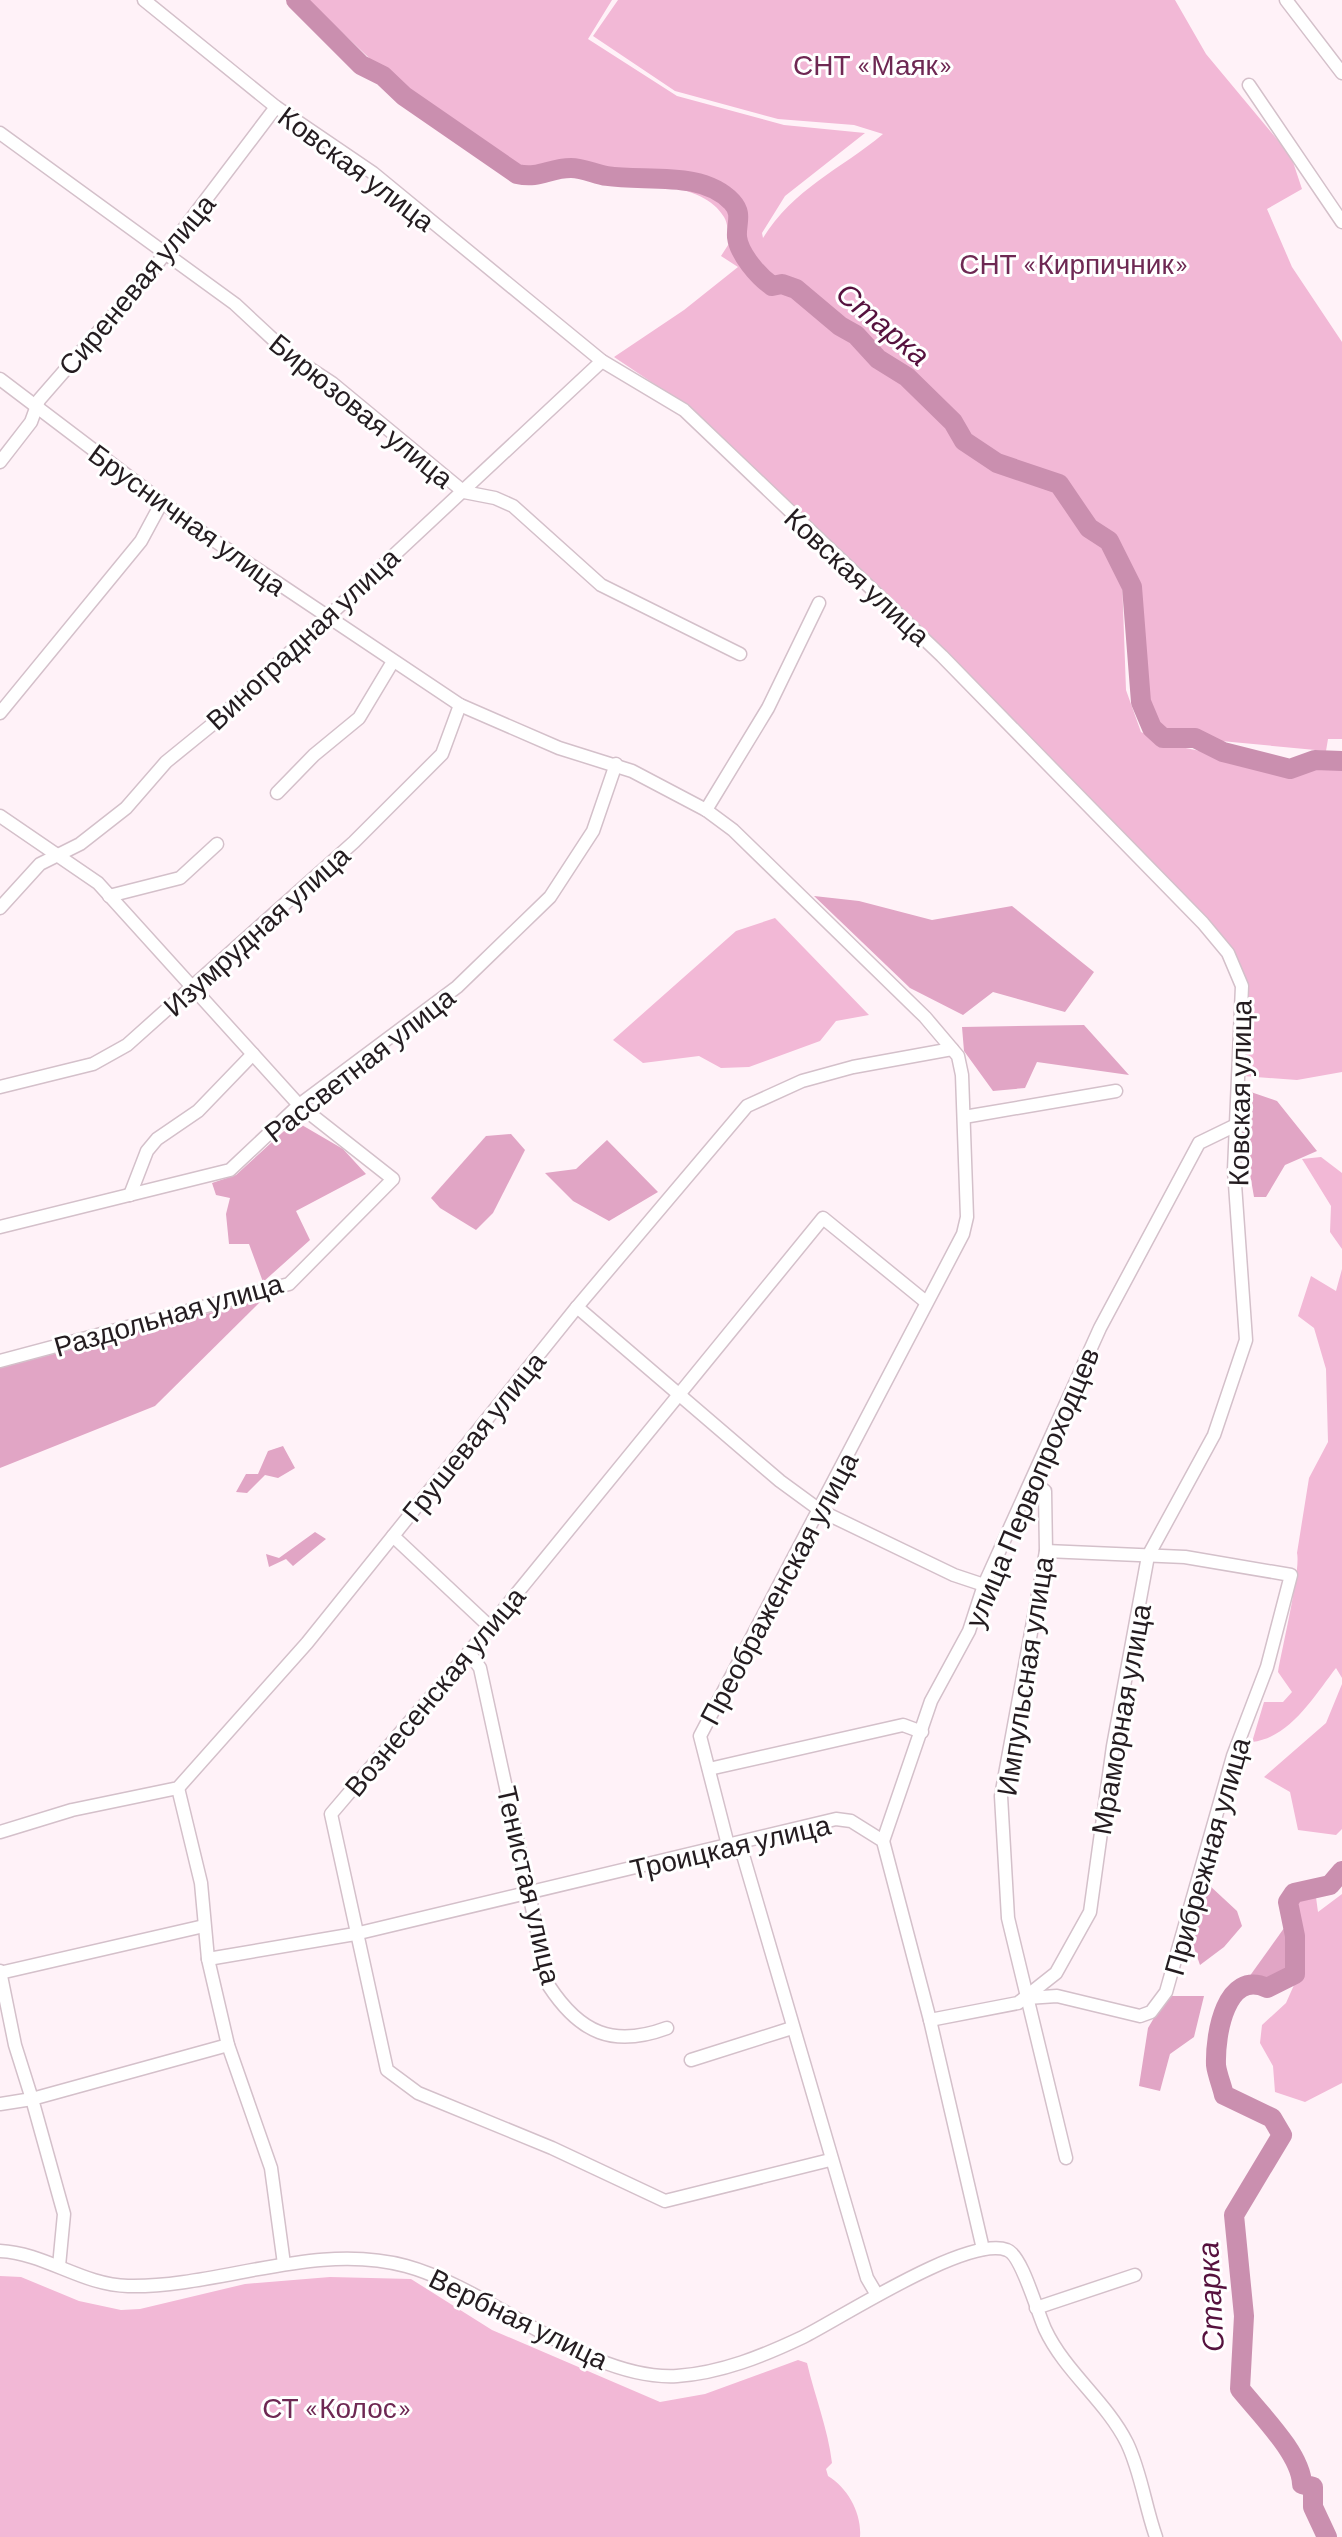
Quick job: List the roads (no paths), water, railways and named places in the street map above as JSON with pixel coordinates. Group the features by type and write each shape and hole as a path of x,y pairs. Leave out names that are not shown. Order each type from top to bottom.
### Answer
{"street":[{"name":"Ковская улица","path":"144,0 276,107 373,173 602,361 684,410 827,545 1023,738 1228,953 1242,986 1234,1126 1246,1340"},
{"path":"1286,0 1342,73"},
{"path":"1249,85 1342,222"},
{"name":"Сиреневая улица","path":"0,462 39,400 165,253 276,107"},
{"name":"Бирюзовая улица","path":"0,133 235,304 291,356 332,383 464,492 513,506 601,585 740,654"},
{"name":"Виноградная улица","path":"0,908 40,864 80,844 126,808 166,762 214,723 405,541 464,492 602,361"},
{"name":"Брусничная улица","path":"0,379 162,502 392,663 460,705 504,727 616,764 706,810 759,852 899,990 952,1049"},
{"path":"0,713 14,700 141,541 162,502"},
{"path":"706,810 768,708 819,603"},
{"path":"277,793 359,718 392,663"},
{"name":"Изумрудная улица","path":"0,1087 93,1064 127,1045 193,990 354,842 442,754 460,705"},
{"name":"Рассветная улица","path":"0,1227 230,1170 299,1105 457,987 550,897 593,831 616,764"},
{"path":"0,816 98,883 299,1105"},
{"path":"109,896 180,878 217,844"},
{"name":"Преображенская улица","path":"877,2295 867,2278 830,2160 743,1855 728,1845 700,1736 821,1511 963,1234 967,1217 962,1075 952,1049"},
{"name":"Грушевая улица","path":"178,1788 307,1643 577,1307 747,1106 802,1081 853,1067 952,1049"},
{"path":"130,1195 147,1151 157,1139 198,1111 253,1054"},
{"path":"964,1117 1116,1091"},
{"name":"Раздольная улица","path":"0,1361 289,1284 393,1179 299,1105"},
{"name":"улица Первопроходцев","path":"883,1841 931,1701 969,1631 984,1585 1100,1328 1199,1143 1234,1126"},
{"name":"Вознесенская улица","path":"830,2160 665,2201 552,2148 418,2093 387,2070 331,1814 469,1652 823,1218 926,1302"},
{"path":"577,1307 780,1481 821,1511 954,1575 984,1585"},
{"name":"Мраморная улица","path":"930,2020 1018,2003 1027,1998 1056,1973 1090,1912 1096,1891 1096,1860 1113,1746 1148,1556 1214,1435 1246,1340"},
{"name":"Импульсная улица","path":"1032,1481 1045,1491 1046,1551 1001,1796 1008,1918 1066,2158"},
{"path":"393,1536 489,1626"},
{"path":"1046,1551 1148,1556"},
{"name":"Прибрежная улица","path":"1027,1998 1057,1996 1140,2016 1151,2012 1166,1992 1233,1756 1267,1667 1291,1575 1185,1557 1148,1556"},
{"name":"Тенистая улица","path":"469,1652 480,1668 549,1986 565,2011 596,2033 638,2039 667,2028"},
{"path":"709,1769 903,1725 922,1732"},
{"path":"0,1832 72,1810 178,1788 201,1883 208,1959 228,2045 271,2168 284,2264"},
{"name":"Троицкая улица","path":"208,1959 355,1934 836,1819 851,1821 883,1841"},
{"path":"883,1841 930,2020 983,2249 998,2248 1017,2256 1055,2348 1126,2442 1156,2537"},
{"path":"59,2266 64,2214 15,2045 0,1972 204,1926"},
{"path":"691,2060 792,2028"},
{"path":"0,2104 32,2099 228,2045"},
{"name":"Вербная улица","path":"0,2251 59,2266 75,2276 127,2286 348,2258 407,2266 596,2358 628,2370 673,2376 738,2364 804,2336 897,2283 983,2249"},
{"path":"1036,2308 1135,2275"}],"waterway":[{"name":"Старка","path":"296,0 361,65 383,76 404,96 517,174 532,175 576,168 622,178 689,181 720,192 737,211 737,237 741,250 767,282 772,286 782,284 796,289 840,326 856,335 878,359 907,377 953,422 964,441 997,463 1059,484 1089,528 1109,541 1132,587 1141,702 1152,728 1163,738 1195,738 1223,752 1290,769 1315,760 1342,761"},
{"name":"Старка","path":"1327,2537 1313,2507 1313,2487 1302,2484 1300,2472 1287,2447 1240,2389 1244,2316 1234,2215 1282,2135 1272,2118 1224,2095 1216,2052 1221,2022 1233,1996 1242,1988 1253,1985 1267,1988 1295,1974 1295,1936 1288,1902 1294,1893 1330,1885 1342,1871"}],"park label":[{"name":"СНТ «Маяк»","path":"873,64"},
{"name":"СНТ «Кирпичник»","path":"1074,263"},
{"name":"СТ «Колос»","path":"337,2407"}]}
